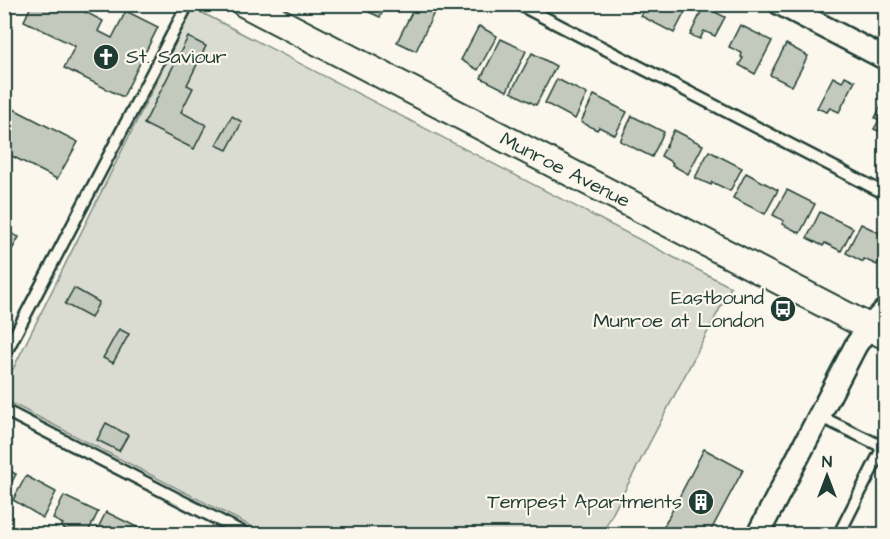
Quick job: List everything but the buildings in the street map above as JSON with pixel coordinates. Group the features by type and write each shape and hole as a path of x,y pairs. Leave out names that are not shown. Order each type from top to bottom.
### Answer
{"street":[{"name":"Munroe Avenue","path":"245,4 880,324"},
{"path":"780,4 885,59"},
{"path":"758,534 856,345 880,324"}],"lane":[{"path":"4,356 188,4"},
{"path":"518,4 885,194"},
{"path":"4,410 246,534"},
{"path":"819,416 884,445 838,534"}],"shaded area":[{"path":"193,8 731,287 602,534 266,534 5,400 4,387"}],"place":[{"name":"St. Saviour","path":"106,57"},
{"name":"Eastbound Munroe at London","path":"783,309"},
{"name":"Tempest Apartments","path":"701,502"}]}
